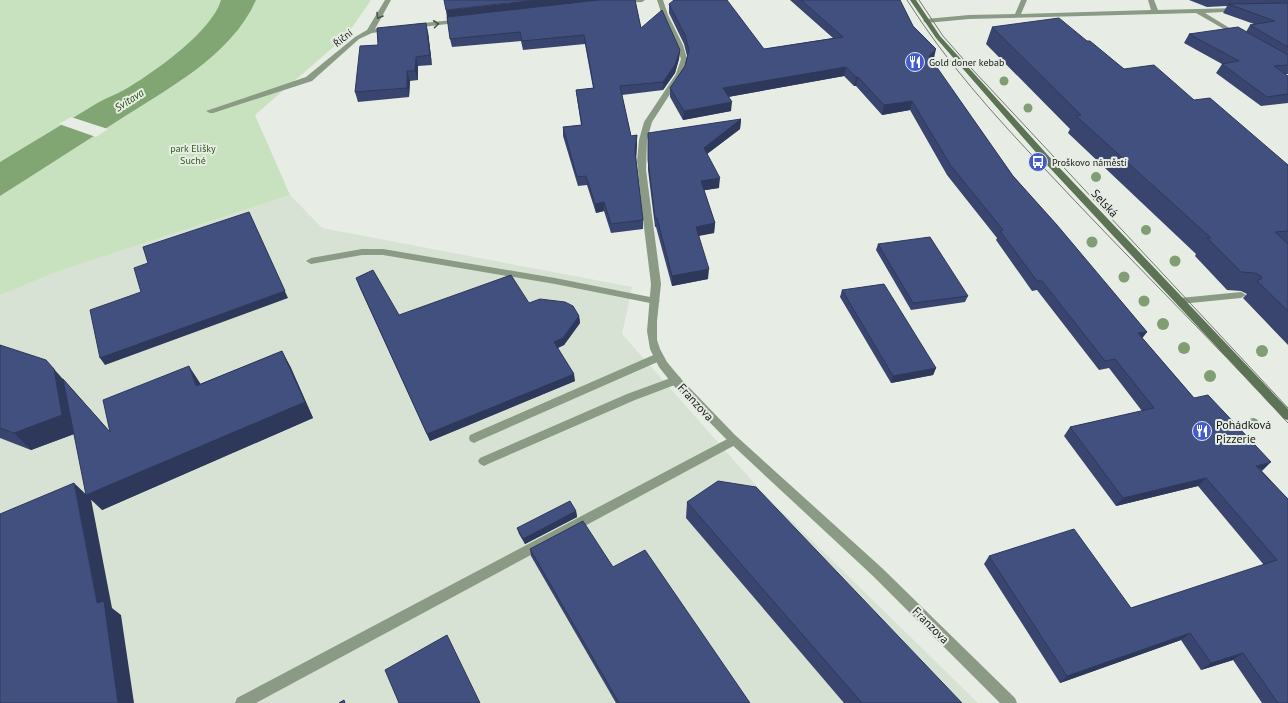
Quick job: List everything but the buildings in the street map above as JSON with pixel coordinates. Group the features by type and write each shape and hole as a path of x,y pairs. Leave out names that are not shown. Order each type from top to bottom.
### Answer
{"main road":[{"name":"Selská","path":"913,0 926,21 966,70 1046,159 1288,416"}],"street":[{"path":"370,31 388,0"},
{"path":"612,3 642,0"},
{"name":"Franzova","path":"660,0 661,8 679,44 684,59 679,75 655,107 645,129 640,163 656,284 652,318 652,339 658,357 676,380 733,441 862,557 1010,703"},
{"path":"1017,16 1024,0"},
{"path":"1151,0 1155,12"},
{"path":"926,21 969,17 1242,10"},
{"path":"1197,11 1242,37"},
{"path":"409,27 471,20"},
{"name":"Říční","path":"210,111 308,79 357,38 370,31 401,28"},
{"path":"311,261 362,252 383,252 555,281 655,302"},
{"path":"1180,301 1241,295"},
{"path":"474,438 658,357"},
{"path":"484,461 631,397 676,380"},
{"path":"242,703 733,441"}],"shaded area":[{"path":"290,195 322,228 632,287 622,334 761,491 978,703 0,703 0,295 59,271"}],"green space":[{"path":"0,0 221,0 216,12 195,37 154,71 0,162"},
{"name":"park Elišky Suché","path":"256,0 371,0 346,36 255,115 290,195 59,271 0,295 0,196 174,86 194,71 213,56 230,39 245,20"}],"water":[{"name":"Svitava","path":"221,0 256,0 245,20 230,39 214,55 175,84 0,196 0,162 154,71 195,37 216,12"}],"pier":[{"path":"71,117 108,129 96,137 59,124"}],"tram line":[{"path":"907,0 954,66 1007,128 1288,423"},
{"path":"919,0 943,36 972,69 1288,408"}],"place":[{"name":"Gold doner kebab","path":"915,62"},
{"name":"Proškovo náměstí","path":"1038,162"},
{"name":"Pohádková Pizzerie","path":"1202,431"}]}
